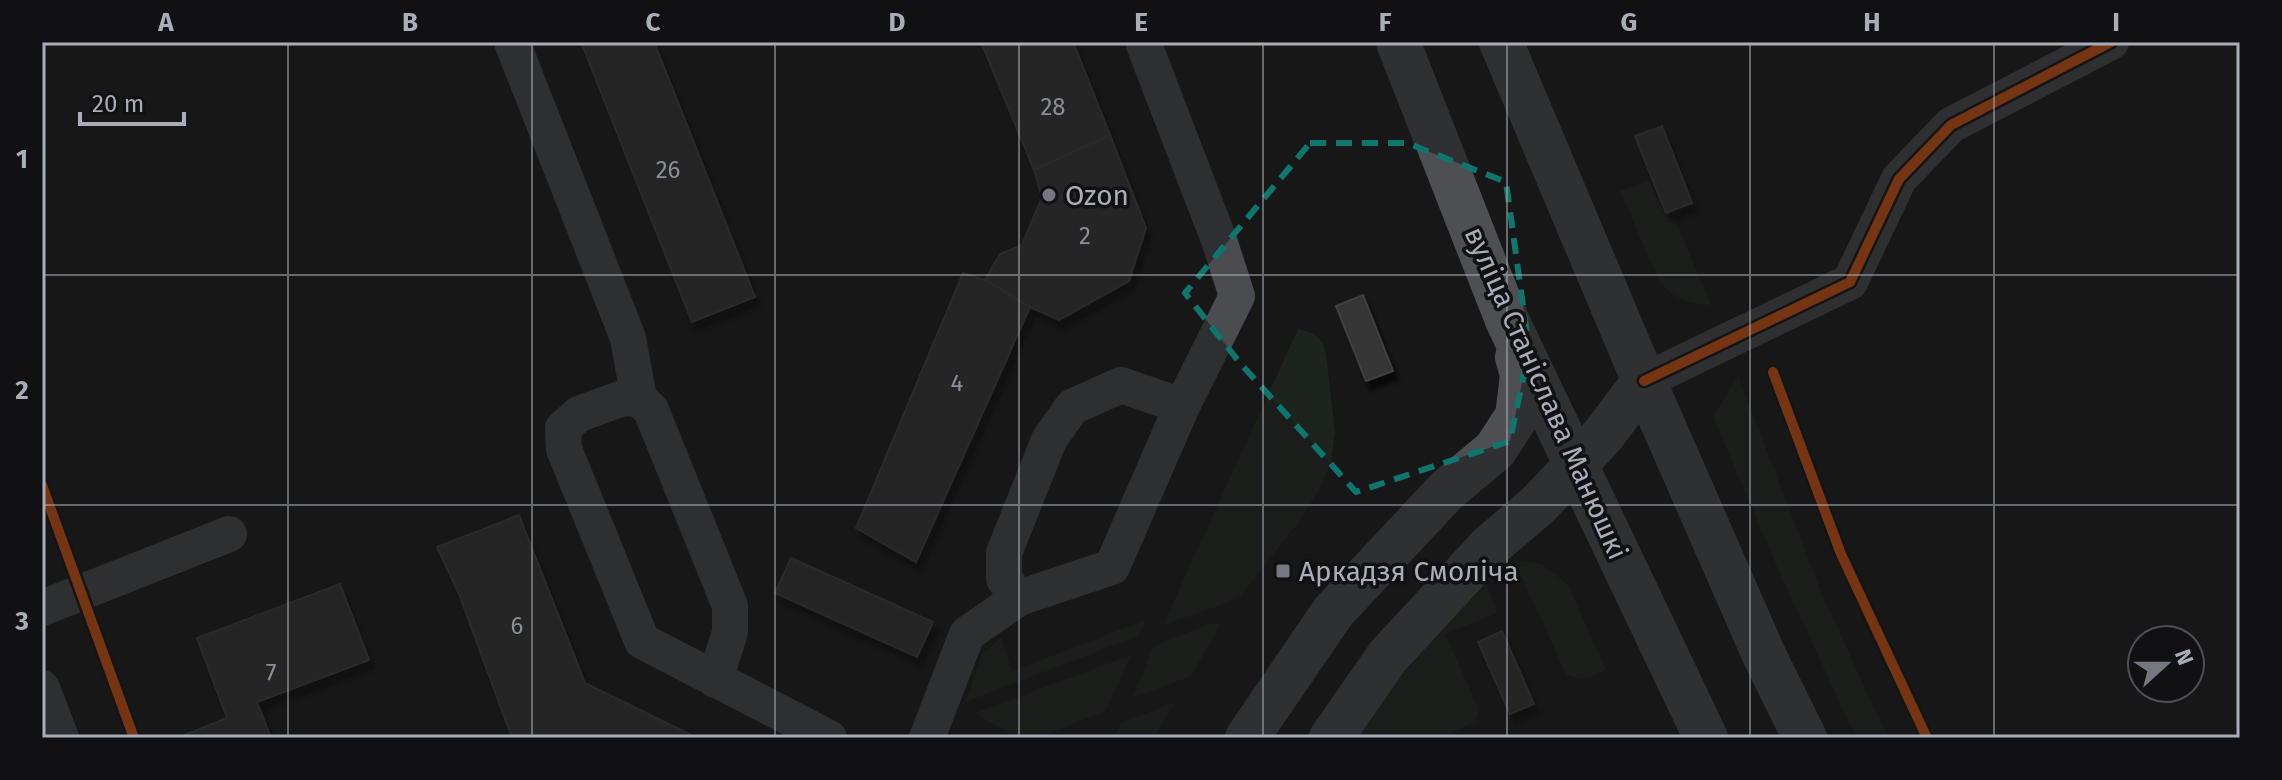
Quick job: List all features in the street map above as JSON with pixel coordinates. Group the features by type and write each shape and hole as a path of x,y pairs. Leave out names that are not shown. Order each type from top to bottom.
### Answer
{"main road":[{"name":"вуліца Станіслава Манюшкі","path":"1398,42 1507,320 1706,738"},
{"path":"1501,42 1644,381 1764,655 1805,738"},
{"path":"1247,738 1333,612 1447,490 1495,450 1517,416 1522,375 1507,320"},
{"path":"1331,738 1388,656 1490,546 1538,505 1575,466 1644,381"}],"street":[{"path":"512,42 628,338 639,399 651,410 730,606 730,632 715,680"},
{"path":"927,738 967,634 1019,598 1112,567 1182,406 1237,296 1219,240 1143,42"},
{"path":"1644,381 1850,282 1899,179 1951,125 2111,42"},
{"path":"1019,598 1004,579 1004,553 1049,440 1072,407 1121,385 1182,406"},
{"path":"639,399 623,398 579,414 563,428 564,449 642,641 829,738"},
{"path":"42,608 229,534"},
{"path":"42,688 61,738"}],"highlighted area":[{"path":"1310,143 1407,143 1506,182 1529,349 1510,441 1356,492 1240,363 1185,293"}],"shaded area":[{"path":"1649,180 1666,218 1674,217 1711,305 1683,300 1660,283 1620,191"},
{"path":"1298,329 1314,334 1324,344 1327,363 1335,432 1331,463 1321,486 1301,519 1238,599 1163,625"},
{"path":"1738,376 1822,594 1888,738 1856,738 1778,569 1713,416"},
{"path":"1514,560 1542,564 1568,585 1606,670 1587,678 1566,674"},
{"path":"1484,576 1497,613 1445,634 1479,709 1475,722 1440,738 1346,738"},
{"path":"1145,620 1138,636 965,702 983,652 1001,638 1012,671"},
{"path":"1212,623 1220,625 1191,676 1133,698 1153,646"},
{"path":"1131,655 1106,711 1036,738 1017,738 975,713"},
{"path":"1175,702 1153,738 1114,738 1121,723"}],"building":[{"path":"581,42 654,42 755,297 692,322"},
{"path":"981,42 1073,42 1110,135 1034,170"},
{"path":"1662,126 1692,203 1666,213 1635,136"},
{"path":"1110,135 1146,228 1129,281 1059,320 985,280 1000,254 1022,245 1042,197 1034,170"},
{"path":"963,273 985,280 1030,307 916,562 856,528"},
{"path":"1363,295 1393,371 1366,381 1336,306"},
{"path":"519,515 585,683 697,738 512,738 459,594 437,547"},
{"path":"791,558 933,622 917,657 775,593"},
{"path":"340,584 369,660 257,702 271,738 177,738 227,718 197,638"},
{"path":"1502,631 1534,704 1510,714 1478,642"}],"cycle path":[{"path":"1644,381 1850,282 1899,179 1951,125 2111,42"},
{"path":"1773,372 1841,554 1927,738"},
{"path":"42,485 134,738"}],"place":[{"name":"Ozon","path":"1049,195"},
{"name":"Аркадзя Смоліча","path":"1283,571"}]}
